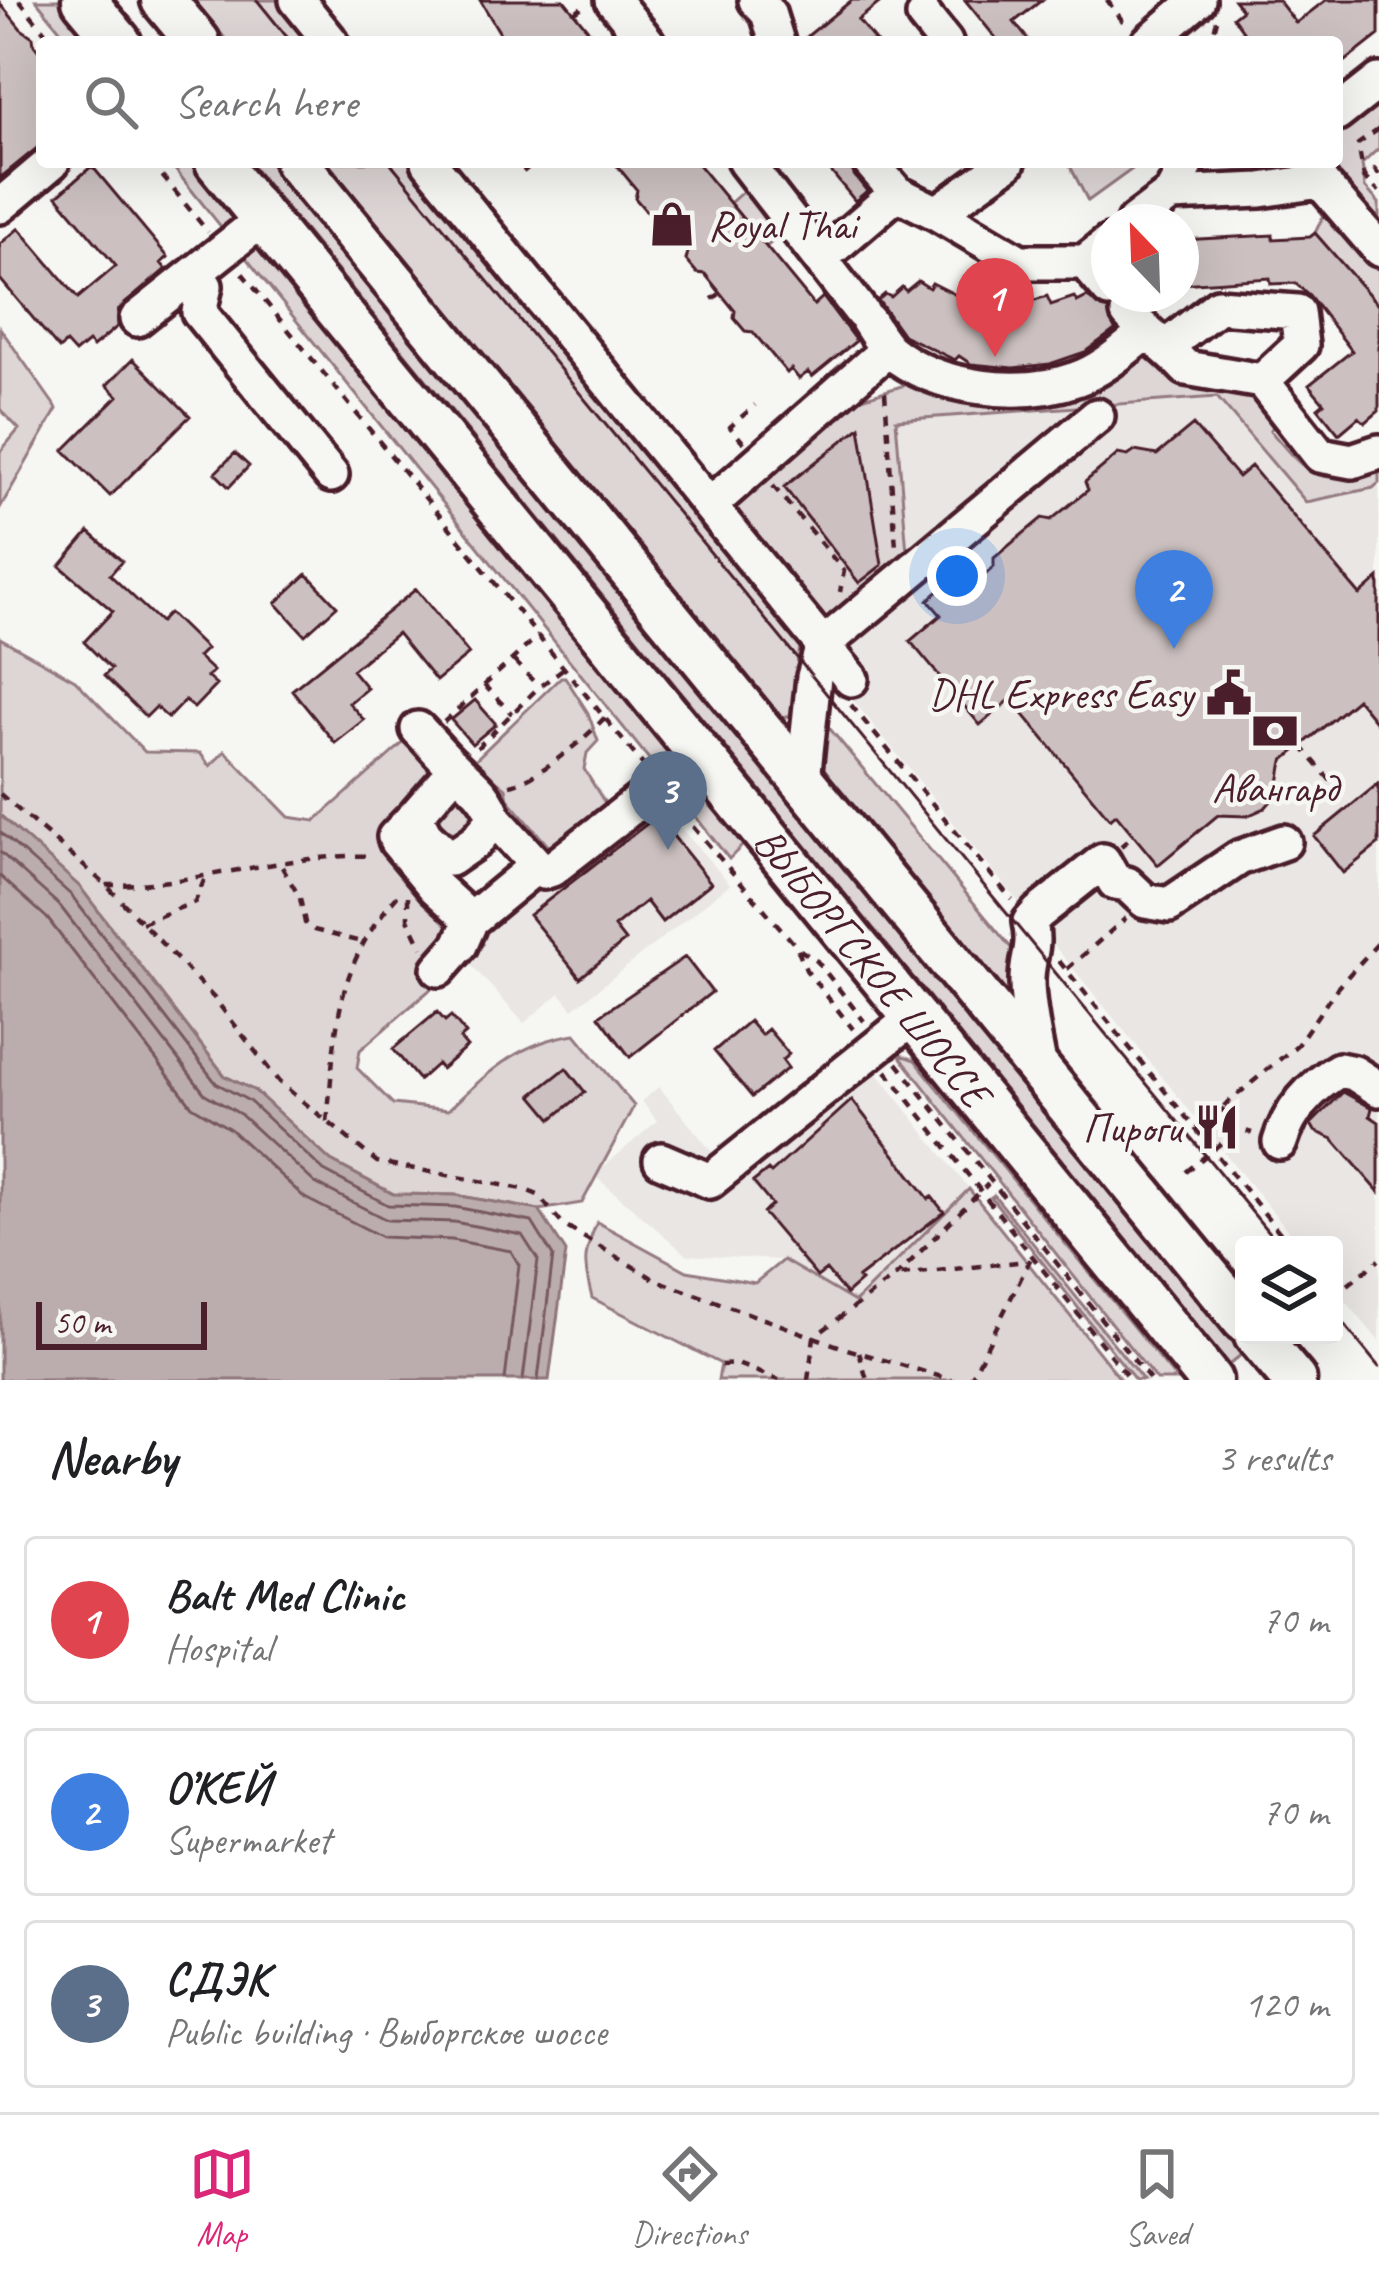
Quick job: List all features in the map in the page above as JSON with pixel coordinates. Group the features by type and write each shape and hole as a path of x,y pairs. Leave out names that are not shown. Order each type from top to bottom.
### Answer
{"main road":[{"path":"84,0 114,36"},
{"path":"164,0 193,36"},
{"name":"ВЫБОРГСКОЕ ШОССЕ","path":"222,168 708,764 898,1030 1210,1380"},
{"name":"ВЫБОРГСКОЕ ШОССЕ","path":"301,168 1235,1308"},
{"path":"1264,1344 1294,1380"}],"street":[{"path":"297,0 326,36"},
{"path":"613,0 642,36"},
{"path":"1161,36 1209,6"},
{"path":"1343,109 1379,81"},
{"path":"0,206 45,168"},
{"path":"434,168 851,679"},
{"path":"750,168 888,349 921,370 974,386 1031,388 1076,379 1114,358 1130,313"},
{"path":"875,168 896,193 1020,262 1091,253"},
{"path":"937,213 988,168"},
{"path":"1158,204 1171,194 1185,168"},
{"path":"1171,194 1261,190 1318,171 1379,249"},
{"path":"822,257 848,225 896,193"},
{"path":"137,320 263,219"},
{"path":"195,273 205,286 200,312 332,476"},
{"path":"1130,313 1218,306 1297,312 1301,345 1262,381"},
{"path":"1130,313 1186,368 1262,381 1320,455 1352,461 1379,452"},
{"path":"710,505 888,349"},
{"path":"803,780 814,677 823,645 1097,416"},
{"path":"423,734 461,763 543,872 642,799 680,786 708,764"},
{"path":"461,763 408,831 425,835 439,869 471,920"},
{"path":"439,869 476,841 490,807"},
{"path":"1040,1070 1027,983 1036,948 1030,922 1109,872 1145,901 1169,905 1239,858 1284,842"},
{"path":"439,969 460,945 471,920 535,867"},
{"path":"661,1160 710,1181 898,1030"},
{"path":"1280,1142 1295,1108 1340,1070 1379,1089"}],"path":[{"path":"20,0 48,36"},
{"path":"574,13 590,0"},
{"path":"1107,0 1155,36"},
{"path":"1209,6 1216,36"},
{"path":"1379,129 1358,144 1364,177 1374,169 1379,175"},
{"path":"523,172 528,168"},
{"path":"712,299 721,292"},
{"path":"888,349 884,396 896,551"},
{"path":"755,405 730,427 772,451 772,484 844,571 840,595"},
{"path":"423,734 540,635"},
{"path":"513,659 539,687"},
{"path":"461,763 566,667"},
{"path":"484,685 512,714"},
{"path":"490,807 590,734 605,717"},
{"path":"1301,746 1342,794"},
{"path":"0,794 106,885 214,998 279,1082 377,1162 538,1195 563,1225 656,1280 952,1380"},
{"path":"106,885 157,885 328,854 379,856 408,831"},
{"path":"280,865 300,898 305,923 314,930 365,944"},
{"path":"142,923 195,902 205,878"},
{"path":"327,1122 341,992 374,920 412,879 409,919 416,939 439,969"},
{"path":"1066,970 1145,901"},
{"path":"355,940 369,932"},
{"path":"1196,1129 1297,1045 1337,988 1379,942"},
{"path":"796,946 898,1030 990,1182 1150,1380"},
{"path":"1221,1108 1238,1129 1280,1142"},
{"path":"1186,1172 1238,1129"},
{"path":"808,1380 814,1336 897,1276 990,1182"},
{"path":"897,1276 1029,1258 970,1380"},
{"path":"1343,1289 1379,1260"},
{"path":"859,1352 867,1380"},
{"path":"721,1365 737,1364 779,1380"}],"shaded area":[{"path":"36,0 61,0 91,36 65,36"},
{"path":"193,0 278,0 307,36 223,36"},
{"path":"1379,93 1379,148 1362,164 1365,187 1379,203 1379,237 1343,195 1331,168 1343,168 1343,123"},
{"path":"174,168 199,168 680,767 665,779"},
{"path":"254,168 275,168 1243,1353 1229,1365"},
{"path":"331,168 416,168 755,579 800,642 794,715 782,718"},
{"path":"1071,168 1134,168 1088,201"},
{"path":"748,187 786,230 766,247 730,203"},
{"path":"1329,204 1379,262 1379,306 1315,233"},
{"path":"0,328 57,409 0,508 0,452 19,429 0,409"},
{"path":"1157,345 1254,387 1281,420 1270,430 1305,467 1341,478 1379,471 1379,483 1306,502 1217,397 896,420 908,564 853,611 828,619 817,616 727,501 862,398 918,381 943,400 1098,389"},
{"path":"1217,396 1306,502 1379,483 1379,1341 1343,1298 1343,1236 1293,1236 829,671 832,656 908,564 895,420"},
{"path":"0,638 75,680 145,752 200,753 210,766 225,751 289,817 315,821 410,737 441,771 386,833 483,944 360,1050 357,1068 393,1104 448,1110 520,1052 575,1034 634,1106 582,1203 539,1210 455,1195 394,1194 331,1161 255,1091 225,1076 80,887 0,815"},
{"path":"561,677 588,713 598,741 587,753 584,769 611,813 556,855 508,799 506,788 473,762"},
{"path":"821,718 1012,949 1015,991 1005,994 999,989 827,778 820,765"},
{"path":"700,790 743,845 729,859 684,802"},
{"path":"457,795 478,812 455,840 444,836 433,820"},
{"path":"654,798 730,884 573,1009 560,993 524,1023 466,959 472,931"},
{"path":"856,1046 969,1189 855,1302 783,1260 687,1255 594,1175 657,1121 642,1101 659,1087 716,1157"},
{"path":"898,1054 915,1060 1177,1380 1156,1380"},
{"path":"969,1189 1121,1380 718,1380 721,1364 592,1298 586,1259 597,1222 687,1271 755,1283 783,1260 855,1302"},
{"path":"991,1197 1143,1380 1135,1380"}],"water":[{"path":"0,815 80,887 225,1076 255,1091 331,1161 393,1194 455,1195 539,1210 566,1252 549,1380 0,1380"}],"building":[{"path":"480,0 564,0 593,36 509,36 501,35"},
{"path":"852,0 883,0 858,20 871,36 807,36"},
{"path":"965,0 1042,0 1014,22 1025,36 994,36"},
{"path":"1234,0 1278,0 1296,23 1326,0 1379,0 1379,35 1343,63 1343,36 1237,36 1243,31 1233,17 1242,10"},
{"path":"0,3 33,37 36,48 36,149 0,178"},
{"path":"94,168 168,257 161,263 166,269 118,310 118,326 93,347 88,342 75,353 66,343 59,349 0,279 0,244 19,228 78,298 116,266 57,196"},
{"path":"619,168 701,168 814,305 823,297 856,341 812,377 808,372 799,379 791,369 787,373 753,332 745,331 734,318 735,311 705,274 697,273 686,260 688,252 654,211 646,211 635,198 637,190"},
{"path":"828,168 852,168 867,191 855,201"},
{"path":"1315,233 1379,306 1379,411 1365,423 1359,417 1339,434 1318,408 1324,403 1309,385 1352,351 1309,295 1295,283 1271,284 1270,278 1199,283 1199,239 1310,237"},
{"path":"918,281 929,288 932,283 960,297 964,290 1013,307 1047,296 1051,305 1087,297 1091,312 1109,312 1115,330 1085,352 1050,364 1013,368 971,364 903,335 878,300 902,287 906,291"},
{"path":"133,359 190,416 110,496 64,450 118,396 107,385"},
{"path":"1193,425 1238,477 1251,466 1360,595 1379,578 1379,726 1357,699 1283,761 1277,794 1265,808 1247,816 1218,815 1158,865 1116,814 1110,819 1011,699 980,725 910,641 941,615 928,600 960,573 971,587 994,567 994,558 1042,518 1051,520 1088,490 1085,482 1118,454 1157,455"},
{"path":"860,427 882,565 859,583 784,487"},
{"path":"235,453 249,466 229,487 215,473"},
{"path":"89,532 122,561 110,575 160,622 169,613 206,649 198,657 213,671 207,677 216,685 194,708 185,700 168,718 156,707 146,717 104,676 111,669 84,642 113,611 60,566"},
{"path":"307,574 337,606 305,635 276,603"},
{"path":"416,589 469,654 436,681 397,633 352,670 367,688 349,703 364,720 335,743 292,690"},
{"path":"475,700 496,724 472,744 451,720"},
{"path":"1379,783 1379,844 1343,873 1314,836"},
{"path":"657,816 711,883 662,922 646,901 614,927 625,941 580,978 529,915"},
{"path":"685,957 712,992 630,1057 599,1016"},
{"path":"437,1012 445,1021 451,1016 466,1034 460,1039 467,1047 419,1080 393,1049"},
{"path":"749,1021 761,1035 768,1029 789,1054 782,1060 788,1068 752,1097 714,1051"},
{"path":"566,1068 585,1092 552,1119 532,1095"},
{"path":"1343,1092 1372,1108 1370,1116 1379,1122 1379,1192 1333,1139 1311,1124"},
{"path":"852,1100 944,1212 858,1278 861,1281 846,1294 826,1270 817,1277 763,1213 772,1205 753,1182 768,1170 771,1173"}],"tram line":[{"path":"257,0 286,36"},
{"path":"395,168 1272,1236"},
{"path":"1343,1323 1379,1367"}],"place":[{"name":"Royal Thai","path":"672,224"},
{"name":"Balt Med Clinic","path":"995,357"},
{"name":"О’КЕЙ","path":"1174,649"},
{"name":"DHL Express Easy","path":"1229,693"},
{"name":"Авангард","path":"1275,731"},
{"name":"СДЭК","path":"668,850"},
{"name":"Пироги","path":"1217,1127"}]}
